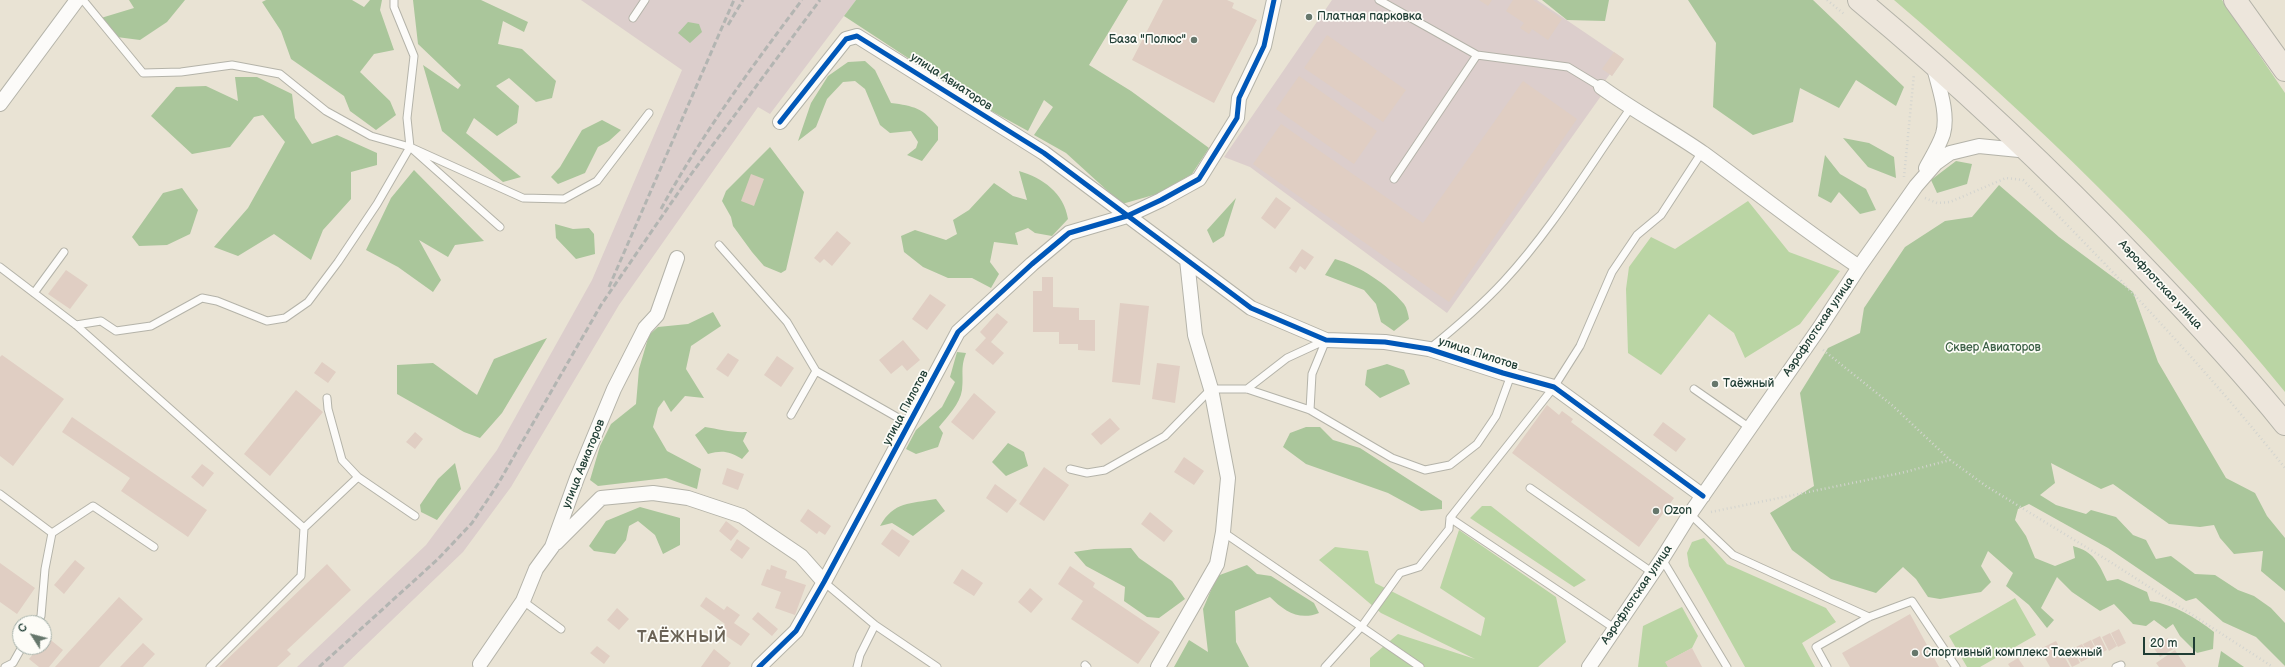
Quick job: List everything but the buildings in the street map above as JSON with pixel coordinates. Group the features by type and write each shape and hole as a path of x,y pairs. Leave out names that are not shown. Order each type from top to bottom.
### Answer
{"main road":[{"path":"2239,3 2285,70"},
{"name":"Аэрофлотская улица","path":"1852,8 1933,62 2030,151 2190,315 2285,424"}],"street":[{"path":"0,104 77,0"},
{"name":"улица Пилотов","path":"759,667 796,631 824,582 958,332 1032,264 1069,233 1127,216 1161,200 1199,179 1237,118 1239,98 1264,46 1274,0"},
{"name":"улица Авиаторов","path":"780,122 846,39 857,36 1044,153 1127,216"},
{"name":"Аэрофлотская улица","path":"1914,189 1939,143 1944,126 1941,98 1933,62"},
{"path":"1601,87 1702,152 1801,228 1859,267"},
{"name":"Аэрофлотская улица","path":"1592,665 1614,628 1653,573 1690,514 1859,267 1914,189 1936,163 1950,154 1964,148 1978,146 2030,151"},
{"name":"улица Пилотов","path":"1127,216 1251,308 1326,340 1385,342 1429,349 1510,375 1554,387 1703,496"},
{"name":"улица Авиаторов","path":"480,664 523,601 536,569 552,547 577,478 614,389 644,328 657,315 677,258"},
{"path":"1158,667 1169,652 1217,564 1224,532 1228,478 1211,389 1195,335 1187,260"},
{"path":"552,547 601,498 653,493 688,498 742,516 801,556 824,582"}],"lane":[{"path":"83,0 143,73 181,72 232,65 280,74 326,111 371,136 410,147 523,198 564,199 598,181 650,113"},
{"path":"76,325 101,321 116,331 151,326 202,298 217,301 267,321 285,318 308,302 338,262 377,204 410,147 407,118 414,56 394,7 394,0"},
{"path":"633,18 645,0"},
{"path":"1379,0 1477,55 1568,66 1601,87"},
{"path":"1394,179 1477,55"},
{"path":"1429,349 1459,325 1504,282 1540,237 1632,106"},
{"path":"410,147 500,227"},
{"path":"1326,667 1362,626 1400,573 1419,566 1449,529 1450,518 1554,387 1580,346 1612,272 1637,235 1661,215 1702,152"},
{"path":"719,245 787,322 816,371 909,424"},
{"path":"34,293 64,252"},
{"path":"0,267 76,325 304,528"},
{"path":"1247,389 1287,358 1326,340"},
{"path":"1310,410 1312,374 1326,340"},
{"path":"791,415 816,371"},
{"path":"1070,469 1087,473 1105,470 1165,436 1211,389 1247,389 1310,410 1392,458 1425,470 1450,465 1476,444 1496,416 1510,375"},
{"path":"1694,389 1750,428"},
{"path":"327,398 328,409 342,460 358,476 415,516"},
{"path":"210,667 302,576 304,528 358,476"},
{"path":"1530,488 1653,573"},
{"path":"0,494 52,533"},
{"path":"41,615 45,569 52,533 93,506 154,547"},
{"path":"1690,514 1733,555 1869,617"},
{"path":"1450,518 1614,628"},
{"path":"1224,532 1420,667"},
{"path":"1662,559 1727,667"},
{"path":"824,582 875,625 937,667"},
{"path":"523,601 562,629"},
{"path":"1827,667 1816,647 1869,617 1912,601 1956,667"},
{"path":"857,667 860,655 875,625"},
{"path":"5,667 13,663 18,655"}],"path":[{"path":"1827,0 1852,8"},
{"path":"1909,70 1915,75 1903,180 1914,189 1937,203 1950,202 2006,178 2023,180 2127,286 2238,408 2285,468"},
{"path":"1817,346 1893,406 1950,460 1986,486 2112,563 2273,667"},
{"path":"1690,514 1724,511 1901,473 1950,460"}],"shaded area":[{"path":"581,0 856,0 770,114 758,107 619,305 511,487 463,552 343,667 297,667 426,545 497,450 592,280 682,70"},
{"path":"1332,0 1537,0 1624,59 1612,76 1610,74 1596,93 1601,96 1447,313 1250,167 1224,157"}],"green space":[{"path":"129,0 185,0 167,22 140,40 109,36 101,18 134,8"},
{"path":"266,0 352,0 364,7 370,0 382,0 380,10 394,50 374,54 360,72 390,101 396,115 376,130 350,111 344,96 291,59 281,31 262,2"},
{"path":"413,0 481,0 528,22 524,32 503,21 498,44 522,49 556,81 552,98 536,102 509,78 496,86 519,106 517,123 497,136 474,118 466,133 521,177 503,182 442,131 423,65 458,89 461,85 418,44"},
{"path":"856,0 1128,0 1089,65 1131,91 1209,148 1192,174 1157,194 1122,204 1066,153 1034,135 1053,107 1044,100 1028,131 975,102 844,16"},
{"path":"1542,0 1609,0 1605,21 1567,20"},
{"path":"1688,0 1813,0 1904,87 1896,106 1856,80 1839,108 1800,88 1793,122 1753,135 1713,107 1716,43"},
{"path":"1894,0 2222,0 2285,93 2285,392 2195,287 2098,187 1998,92"},
{"path":"688,22 699,24 702,32 690,43 678,33"},
{"path":"865,61 875,70 891,103 906,105 918,109 928,116 938,127 938,140 922,161 907,155 916,148 918,142 911,131 890,133 880,125 865,89 855,81 843,82 827,99 816,127 798,141 811,103 828,76 848,62"},
{"path":"235,77 257,77 292,94 295,118 312,144 337,135 377,153 377,165 351,172 351,199 323,230 311,260 274,234 238,256 214,247 248,208 285,142 263,115 254,117 230,147 192,154 151,116 176,87 206,86 238,101"},
{"path":"602,120 621,130 609,141 598,147 585,173 558,184 551,177 560,167 582,130"},
{"path":"1843,138 1869,143 1894,157 1896,178 1868,167"},
{"path":"770,147 804,192 786,270 781,273 764,266 752,252 733,226 731,217 722,201 726,191"},
{"path":"1825,155 1840,174 1866,189 1876,210 1860,214 1839,192 1831,203 1818,196"},
{"path":"1956,161 1972,164 1967,184 1937,193 1931,180"},
{"path":"414,170 484,241 455,245 448,257 419,240 441,280 433,292 398,267 366,250 391,198"},
{"path":"1019,171 1044,182 1051,188 1062,202 1068,219 1052,236 1035,233 1028,228 1015,233 1018,245 994,242 990,262 999,274 991,288 972,278 948,278 923,267 904,252 901,236 915,230 946,240 957,234 953,220 969,210 994,183 1013,196 1027,200"},
{"name":"Сквер Авиаторов","path":"1999,185 2059,237 2133,292 2158,362 2226,478 2255,493 2267,516 2285,538 2285,591 2261,571 2263,551 2234,554 2220,538 2214,525 2200,527 2169,524 2113,484 2101,489 2051,463 2055,483 2040,495 2056,505 2086,514 2091,510 2116,517 2133,535 2146,540 2156,559 2171,556 2195,574 2215,575 2238,590 2254,596 2271,608 2285,623 2285,666 2256,637 2223,622 2196,598 2186,601 2108,548 2029,504 2018,509 2015,520 2026,536 2035,558 2055,566 2075,558 2073,546 2086,551 2098,563 2107,581 2118,579 2147,592 2150,601 2168,605 2200,621 2214,632 2213,649 2197,653 2180,636 2173,624 2166,629 2154,620 2146,626 2133,624 2114,604 2100,611 2072,592 2057,577 2041,608 2054,620 2047,628 2029,605 2006,586 2013,573 1988,551 1981,566 1991,582 1981,592 1940,599 1928,597 1916,579 1903,567 1876,593 1831,579 1792,550 1770,513 1814,486 1800,393 1828,348 1860,333 1864,308 1905,247 1945,221 1972,217"},
{"path":"182,188 198,210 190,234 167,245 139,246 132,237 163,193"},
{"path":"1236,198 1224,236 1213,243 1207,230"},
{"path":"1748,201 1789,252 1840,271 1800,324 1745,358 1734,333 1709,314 1661,375 1628,353 1626,289 1629,267 1651,237 1675,249"},
{"path":"555,224 573,229 589,228 594,234 595,254 576,259 556,238"},
{"path":"1335,259 1363,271 1390,290 1404,304 1407,309 1409,319 1394,331 1381,322 1376,304 1364,290 1325,275"},
{"path":"713,312 721,326 691,346 686,369 704,398 685,396 671,412 664,400 658,408 653,427 667,451 701,469 697,489 666,478 598,486 590,480 600,446 611,424 636,404 639,369 649,335 658,327 688,324"},
{"path":"547,338 502,413 480,438 464,432 397,394 397,365 433,363 477,395 494,359"},
{"path":"957,352 966,353 962,372 962,390 959,400 939,427 943,433 938,447 916,454 906,449 916,430 942,407 955,382 950,377"},
{"path":"1387,364 1404,370 1410,384 1380,398 1365,385 1367,370"},
{"path":"705,427 747,432 743,441 749,451 742,459 725,452 708,454 695,435"},
{"path":"1306,427 1320,427 1333,440 1360,448 1442,501 1442,509 1421,511 1388,493 1306,464 1283,447 1290,433"},
{"path":"1008,443 1024,452 1028,466 1006,476 992,462"},
{"path":"455,463 461,489 437,520 421,512 420,505 438,479"},
{"path":"936,499 945,511 913,536 892,523 880,526 885,518 897,508 911,503"},
{"path":"1482,506 1491,506 1586,580 1574,587 1470,518"},
{"path":"640,507 680,518 680,545 663,554 655,535 638,521 629,526 626,540 615,554 594,551 589,546 606,521"},
{"path":"1459,530 1556,597 1566,642 1538,667 1370,667 1370,658 1398,634 1475,659 1381,613 1319,560 1335,547 1368,551 1375,583 1481,636 1485,618 1440,588"},
{"path":"1704,538 1727,564 1826,608 1836,622 1802,643 1815,667 1745,667 1689,566 1687,553 1692,542"},
{"path":"1131,548 1139,558 1172,581 1185,599 1159,618 1147,617 1124,601 1125,587 1086,566 1074,552 1094,549"},
{"path":"1247,565 1257,574 1271,576 1314,603 1319,613 1305,616 1298,615 1281,607 1270,597 1235,611 1236,642 1249,667 1174,667 1189,640 1208,652 1203,609 1217,576"},
{"path":"2015,598 2036,635 1980,667 1967,667 1949,636"},
{"path":"1682,607 1698,636 1692,648 1666,662 1668,667 1638,667 1643,626"},
{"path":"2221,651 2244,667 2218,667"}],"railway":[{"path":"609,287 734,0"},
{"path":"728,25 743,0"},
{"path":"661,209 710,128 802,0"},
{"path":"319,667 438,559 472,523 498,484 601,305 689,177 820,0"}],"cycle path":[{"path":"759,667 796,631 824,582 958,332 1032,264 1069,233 1127,216 1161,200 1199,179 1237,118 1239,98 1264,46 1274,0"},
{"path":"780,122 846,39 857,36 1044,153 1251,308 1326,340 1385,342 1429,349 1503,373 1554,387 1703,496"}],"place":[{"name":"Платная парковка","path":"1309,17"},
{"name":"База \"Полюс\"","path":"1194,40"},
{"name":"Таёжный","path":"1715,384"},
{"name":"Ozon","path":"1656,511"},
{"name":"Спортивный комплекс Таежный","path":"1915,653"}],"district":[{"name":"ТАЁЖНЫЙ","path":"682,638"}]}
